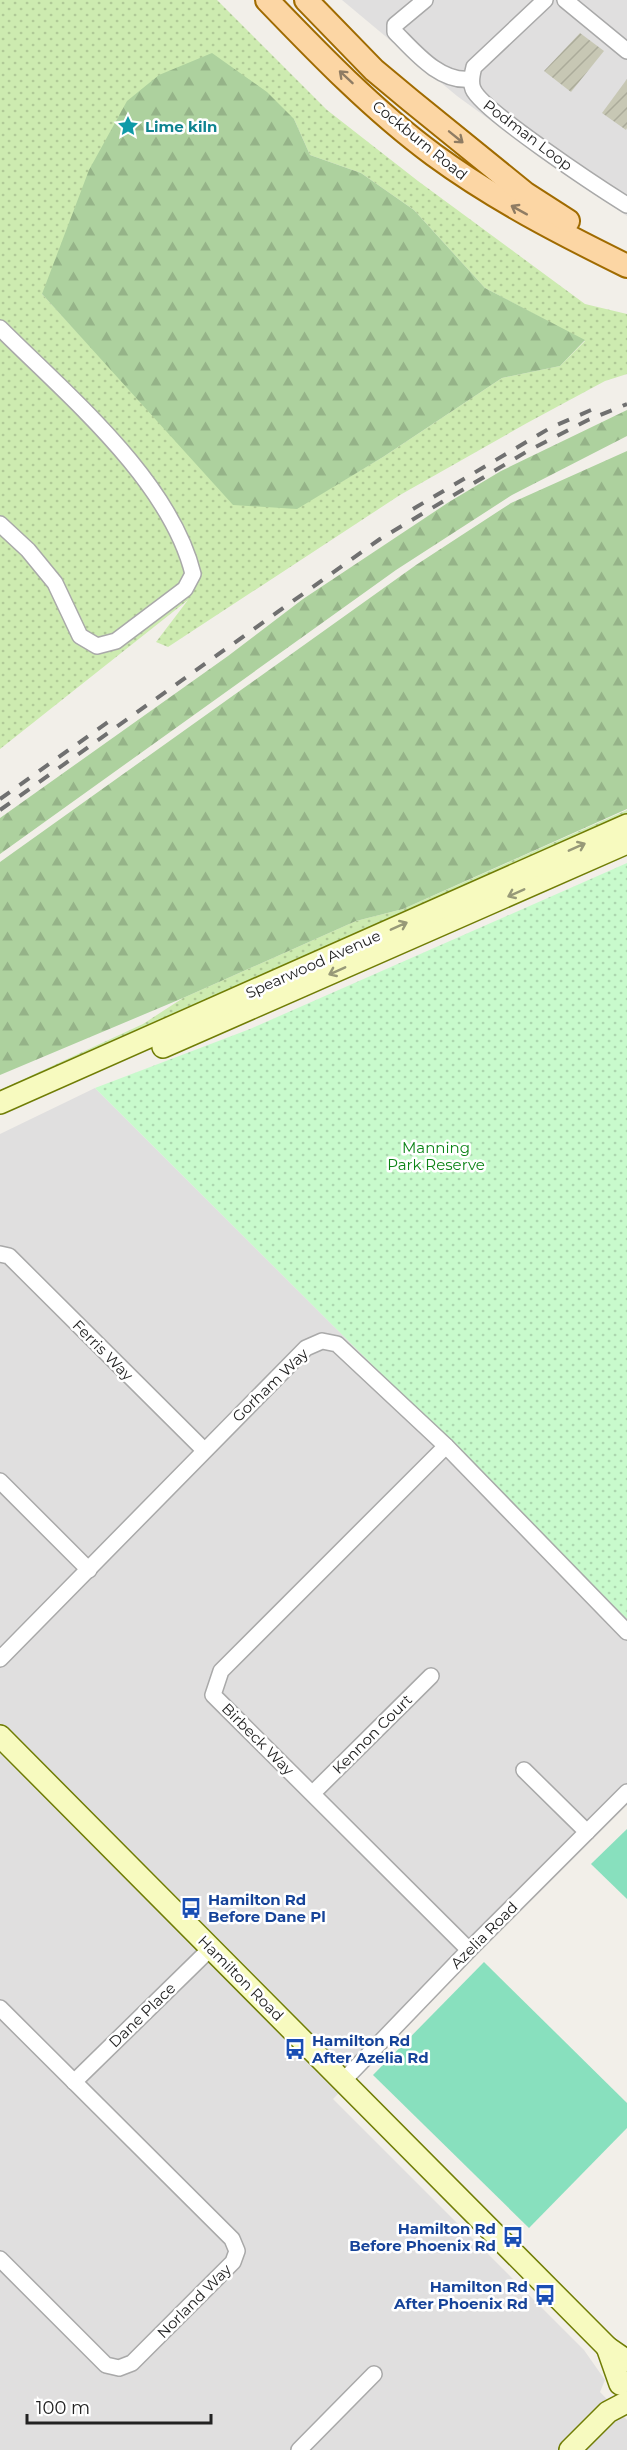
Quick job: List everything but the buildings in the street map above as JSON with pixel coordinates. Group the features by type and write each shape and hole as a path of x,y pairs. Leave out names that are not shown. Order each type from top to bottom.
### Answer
{"main road":[{"name":"Cockburn Road","path":"306,0 326,11 374,70 517,187 627,260"},
{"name":"Cockburn Road","path":"278,4 395,124 433,154 509,204 627,266"},
{"name":"Spearwood Avenue","path":"0,1103 627,825"},
{"name":"Spearwood Avenue","path":"0,1119 627,843"},
{"name":"Hamilton Road","path":"0,1736 607,2348 627,2361"},
{"name":"Hamilton Road","path":"607,2348 624,2388"},
{"path":"570,2450 608,2412 624,2388"}],"street":[{"path":"425,0 395,25 395,32 443,76 462,80 471,79 474,67 545,0"},
{"path":"565,0 627,51"},
{"name":"Podman Loop","path":"471,79 473,89 489,107 592,183 627,205"},
{"path":"0,328 120,447 156,495 188,554 193,574 185,589 116,641 97,646 80,636 55,584 28,550 0,525"},
{"name":"Ferris Way","path":"0,1254 9,1256 204,1450"},
{"name":"Gorham Way","path":"0,1659 306,1348 322,1341 337,1344 446,1446 627,1632"},
{"name":"Birbeck Way","path":"446,1446 221,1671 213,1695 470,1950"},
{"path":"0,1481 89,1570"},
{"name":"Kennon Court","path":"313,1793 431,1676"},
{"path":"524,1770 587,1832"},
{"name":"Azelia Road","path":"343,2081 627,1792"},
{"name":"Dane Place","path":"74,2082 211,1948"},
{"name":"Norland Way","path":"0,2008 232,2239 237,2251 233,2262 132,2363 119,2368 106,2365 0,2259"},
{"path":"299,2450 374,2374"}],"shaded area":[{"path":"342,0 627,0 627,216 567,176 457,96"},
{"path":"580,33 604,51 571,92 544,71"},
{"path":"627,79 627,128 626,130 602,113"},
{"path":"95,1088 627,1619 627,1804 333,2099 584,2350 605,2380 600,2392 627,2420 627,2450 0,2450 0,1134"}],"green space":[{"path":"0,0 217,0 327,110 418,181 585,304 627,314 627,374 605,381 400,495 168,647 156,642 188,600 0,749","holes":["294,119 310,155 361,173 414,210 485,288 585,341 560,366 502,378 383,457 297,508 87,343 42,294"]},
{"path":"212,53 267,92 294,119 310,155 361,173 414,210 485,288 585,340 560,366 502,378 383,457 297,509 233,505 42,294 89,170 127,101 159,75"},
{"path":"627,410 627,436 512,495 396,570 0,854 0,818 228,656 303,599 449,502 501,471"},
{"path":"627,451 627,809 403,909 356,921 183,998 0,1075 0,862 416,565 511,503"},
{"path":"627,810 627,818 0,1097 0,1090 143,1024 183,998 356,921 403,909"},
{"name":"Manning Park Reserve","path":"627,863 627,1619 95,1088 250,1029"},
{"path":"627,1829 627,1899 591,1864"},
{"path":"484,1962 627,2103 627,2128 529,2228 373,2075"}],"railway":[{"path":"0,810 380,539 526,452 588,420 627,404"},
{"path":"413,509 550,428 591,410"},
{"path":"0,799 108,722"}],"place":[{"name":"Lime kiln","path":"128,126"},
{"name":"Hamilton Rd Before Dane Pl","path":"191,1908"},
{"name":"Hamilton Rd After Azelia Rd","path":"295,2049"},
{"name":"Hamilton Rd Before Phoenix Rd","path":"513,2237"},
{"name":"Hamilton Rd After Phoenix Rd","path":"545,2295"}]}
